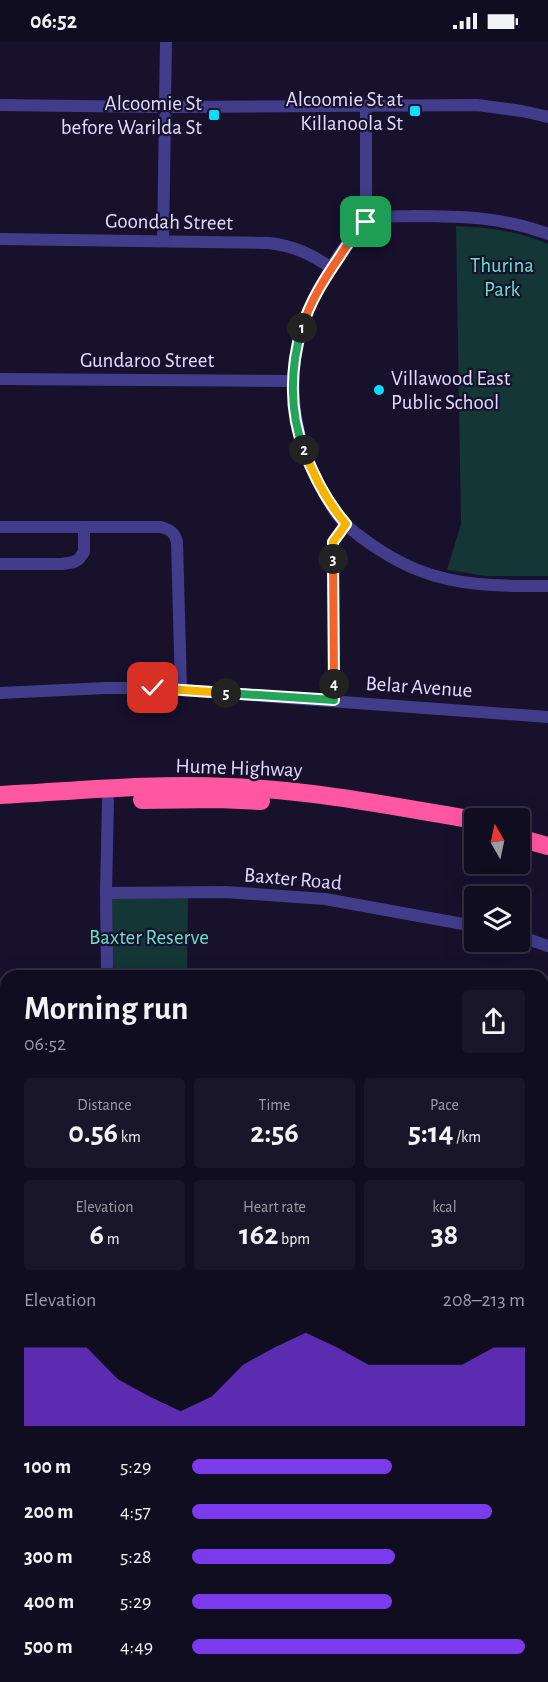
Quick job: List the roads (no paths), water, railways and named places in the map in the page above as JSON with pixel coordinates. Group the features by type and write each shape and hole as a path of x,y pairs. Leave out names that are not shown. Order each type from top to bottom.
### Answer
{"highway":[{"name":"Hume Highway","path":"0,795 227,786 336,796 464,818"},
{"name":"Hume Highway","path":"0,805 108,800 263,801 321,806 464,828"},
{"path":"530,830 548,834"},
{"path":"530,841 548,846"}],"street":[{"path":"162,241 166,42"},
{"path":"0,105 165,108 477,105 548,117"},
{"path":"366,106 366,222"},
{"path":"548,234 513,223 473,217 393,217 366,222 355,233 312,302 296,352 293,381 294,405 301,443 322,491 346,524 403,564 440,578 478,584 548,586"},
{"name":"Goondah Street","path":"0,239 269,243 286,245 303,251 332,268"},
{"name":"Gundaroo Street","path":"0,379 293,381"},
{"path":"334,700 333,542 346,524"},
{"path":"0,527 161,528 168,529 176,536 181,690"},
{"path":"0,564 62,564 79,560 84,552 84,527"},
{"name":"Belar Avenue","path":"0,693 129,688 181,690 548,717"},
{"path":"108,800 108,970"},
{"name":"Baxter Road","path":"106,893 226,892 325,899 464,924"},
{"path":"530,940 548,946"}],"place":[{"name":"Alcoomie St at Killanoola St","path":"415,111"},
{"name":"Alcoomie St before Warilda St","path":"214,115"},
{"name":"Villawood East Public School","path":"379,390"}],"park label":[{"name":"Thurina Park","path":"502,277"},
{"name":"Baxter Reserve","path":"149,937"}]}
